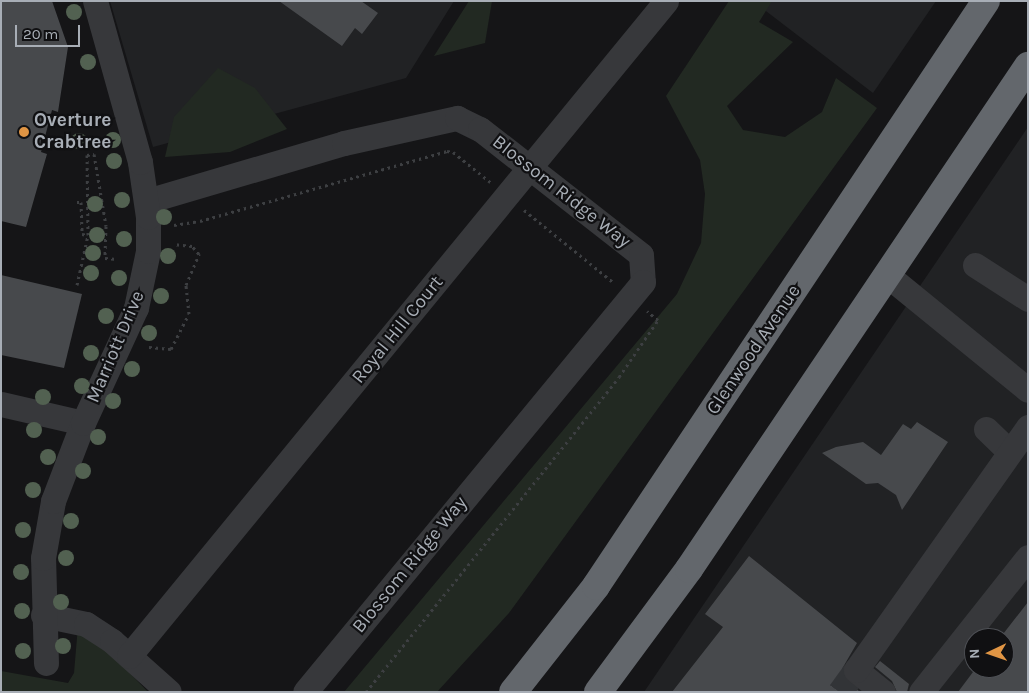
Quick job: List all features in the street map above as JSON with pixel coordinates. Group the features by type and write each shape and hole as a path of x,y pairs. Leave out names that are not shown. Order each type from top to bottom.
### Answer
{"highway":[{"name":"Glenwood Avenue","path":"513,692 596,586 986,1"},
{"path":"598,692 689,569 1028,66"}],"street":[{"name":"Marriott Drive","path":"46,663 43,616 47,527 53,502 83,424 124,336 142,285 149,234 147,201 137,149 95,1"},
{"name":"Royal Hill Court","path":"129,656 666,1"},
{"name":"Blossom Ridge Way","path":"147,201 344,144 458,118 480,129 641,256 643,282 305,692"},
{"path":"975,265 1028,299"},
{"path":"887,275 1028,390"},
{"path":"1,404 83,424"},
{"path":"883,692 856,670 1028,427"},
{"path":"986,429 1010,452"},
{"path":"921,692 1020,583 1028,557"},
{"path":"43,616 86,624 129,656 169,692"}],"path":[{"path":"174,225 200,221 447,151 453,152 498,189"},
{"path":"77,285 88,235 87,155 94,154 106,226 105,258 116,259"},
{"path":"77,202 81,202 82,234 88,235"},
{"path":"522,209 621,290"},
{"path":"149,347 162,351 171,350 189,314 186,285 199,254 192,246 173,244"},
{"path":"366,692 620,377 658,320 645,310"}],"shaded area":[{"path":"110,1 454,1 406,78 153,147"},
{"path":"469,1 492,1 485,43 434,56"},
{"path":"729,1 772,1 759,22 793,42 727,106 743,130 785,137 822,112 836,78 877,108 509,613 437,692 344,692 677,294 701,243 705,194 700,160 666,96"},
{"path":"753,1 936,1 873,93"},
{"path":"218,68 255,88 287,129 230,152 165,157 174,117"},
{"path":"1028,127 1028,692 644,692"},
{"path":"78,626 91,633 148,692 1,692 1,671 68,683 74,673"}],"building":[{"name":"Overture Crabtree","path":"1,1 52,1 68,47 58,112 52,110 41,152 47,154 26,227 1,221"},
{"path":"279,1 361,1 378,13 362,34 355,28 342,46"},
{"path":"1,275 82,294 64,368 1,355"},
{"path":"917,422 948,442 902,510 896,495 878,483 866,484 822,453 836,447 863,442 881,455 903,424 911,429"},
{"path":"749,556 857,643 842,669 847,681 860,692 672,692 723,627 705,614"},
{"path":"1028,602 1028,692 958,692 968,678 1014,678 1014,628 1008,628"},
{"path":"880,661 909,684 907,692 897,692 892,681 875,667"}],"tunnel":[{"path":"840,692 856,670"}],"place":[{"name":"Overture Crabtree","path":"24,132"}]}
